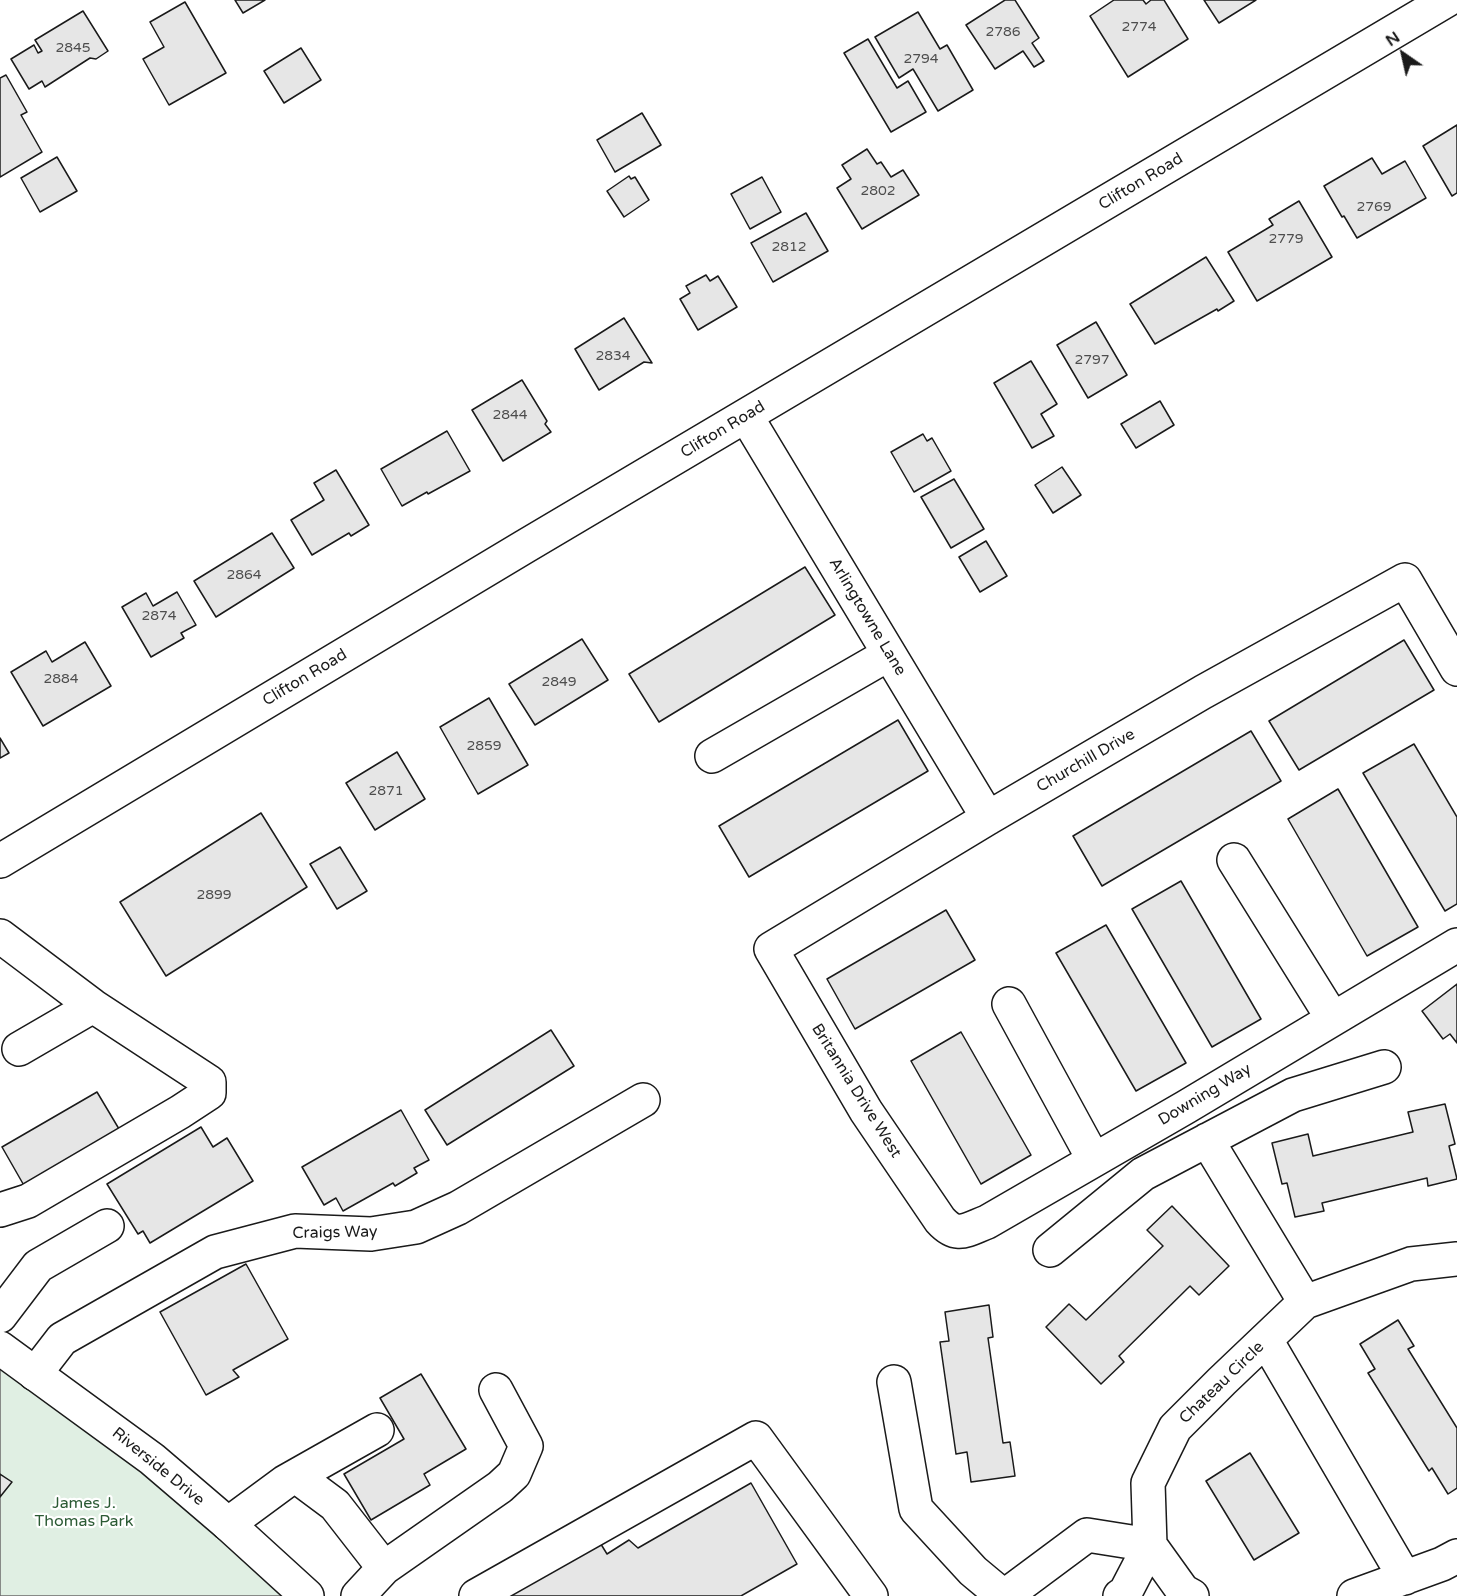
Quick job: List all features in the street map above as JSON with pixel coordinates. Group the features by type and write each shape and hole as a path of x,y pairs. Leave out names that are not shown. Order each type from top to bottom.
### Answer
{"street":[{"name":"Clifton Road","path":"0,861 1446,0"},
{"name":"Arlingtowne Lane","path":"746,416 988,818"},
{"name":"Churchill Drive","path":"771,949 1203,692 1405,580 1457,669"},
{"path":"712,756 890,654"},
{"path":"1234,860 1333,1019"},
{"path":"0,936 93,1006 209,1082 209,1093 180,1112 28,1201 0,1210"},
{"name":"Downing Way","path":"948,1229 959,1232 987,1222 1457,945"},
{"name":"Britannia Drive West","path":"771,949 866,1111 948,1229"},
{"path":"1009,1004 1094,1160"},
{"path":"20,1049 93,1006"},
{"path":"1050,1250 1143,1174 1293,1095 1384,1066"},
{"name":"Craigs Way","path":"35,1374 62,1339 215,1252 295,1231 371,1234 416,1227 458,1208 643,1100"},
{"path":"1207,1140 1305,1302"},
{"path":"0,1316 38,1266 107,1226"},
{"name":"Chateau Circle","path":"1120,1596 1125,1593 1150,1545 1148,1484 1175,1428 1305,1302 1411,1264 1457,1259"},
{"path":"1266,1340 1405,1578"},
{"name":"Riverside Drive","path":"0,1348 152,1459 307,1596"},
{"path":"894,1382 916,1509 973,1570 1004,1596 1087,1535 1150,1545 1183,1591 1192,1596"},
{"path":"358,1596 384,1568 500,1487 514,1474 526,1446 496,1390"},
{"path":"228,1524 285,1482 376,1430"},
{"path":"476,1596 756,1438 872,1596"},
{"path":"296,1476 335,1505 384,1568"},
{"path":"1354,1596 1442,1564 1457,1556"}],"green space":[{"name":"James J. Thomas Park","path":"0,1348 307,1596 0,1596"}],"building":[{"path":"235,0 265,0 243,13"},
{"path":"1005,0 1015,0 1039,38 1032,43 1044,61 1034,67 1023,51 995,69 966,25"},
{"path":"1114,0 1143,0 1146,4 1151,0 1164,0 1188,39 1128,77 1090,16"},
{"path":"1204,0 1256,0 1219,23"},
{"path":"185,2 226,73 169,105 143,59 164,47 150,22"},
{"path":"83,11 108,51 96,59 90,58 45,87 42,81 29,89 11,59 34,45 38,53 42,51 35,40"},
{"path":"918,12 940,49 947,45 973,90 938,111 913,69 899,78 875,37"},
{"path":"868,39 897,88 908,81 926,112 891,132 844,53"},
{"path":"301,48 321,80 284,103 264,71"},
{"path":"6,75 27,112 21,115 42,152 0,177 0,78"},
{"path":"642,113 661,145 615,172 597,140"},
{"path":"1457,125 1457,193 1452,196 1423,146"},
{"path":"867,149 877,164 881,162 891,177 903,170 919,195 862,229 837,188 851,179 842,165"},
{"path":"57,157 77,191 40,212 21,178"},
{"path":"1372,158 1382,174 1405,161 1426,198 1357,238 1324,186"},
{"path":"629,176 631,179 635,177 649,200 624,217 607,191"},
{"path":"762,177 781,212 750,229 731,194"},
{"path":"1299,201 1332,257 1257,301 1228,252 1273,225 1269,219"},
{"path":"806,213 828,251 773,282 751,243"},
{"path":"1206,257 1234,301 1155,344 1130,304"},
{"path":"706,275 710,281 718,276 737,307 698,330 680,299 690,293 686,286"},
{"path":"624,318 652,363 644,362 599,390 575,349"},
{"path":"1096,322 1127,375 1088,398 1057,345"},
{"path":"1031,361 1057,404 1041,414 1054,436 1032,448 994,383"},
{"path":"522,380 547,421 545,424 551,432 503,461 472,410"},
{"path":"1160,401 1174,425 1136,448 1121,424"},
{"path":"447,431 470,471 402,506 381,469"},
{"path":"923,434 927,441 932,438 951,471 914,492 891,452"},
{"path":"1062,467 1081,495 1053,513 1035,485"},
{"path":"336,470 369,525 351,536 349,533 312,555 291,520 324,500 314,483"},
{"path":"954,479 984,529 951,548 921,497"},
{"path":"272,533 294,568 216,617 194,581"},
{"path":"986,541 1007,576 980,592 959,557"},
{"path":"805,567 835,615 659,722 629,674"},
{"path":"177,592 196,625 181,633 184,638 151,657 122,607 146,593 153,606"},
{"path":"582,639 608,680 535,725 509,684"},
{"path":"1404,640 1434,690 1299,770 1269,721"},
{"path":"85,642 111,686 43,726 11,672 46,651 52,662"},
{"path":"489,698 528,765 478,794 440,727"},
{"path":"898,720 928,771 749,877 719,826"},
{"path":"1251,731 1281,781 1102,886 1073,836"},
{"path":"0,738 9,753 0,758"},
{"path":"1414,744 1457,817 1457,904 1445,911 1363,773"},
{"path":"397,752 425,799 375,830 346,783"},
{"path":"1338,789 1418,927 1367,956 1288,819"},
{"path":"261,813 307,887 166,976 120,902"},
{"path":"340,847 367,891 337,909 310,864"},
{"path":"1181,881 1261,1019 1212,1047 1132,909"},
{"path":"946,910 975,960 855,1029 827,979"},
{"path":"1106,925 1186,1063 1136,1091 1056,953"},
{"path":"1457,984 1457,1043 1450,1034 1443,1039 1422,1011"},
{"path":"551,1030 574,1066 447,1145 425,1110"},
{"path":"961,1032 1031,1155 981,1184 911,1061"},
{"path":"97,1092 122,1134 26,1189 2,1147"},
{"path":"1445,1104 1455,1144 1449,1146 1457,1179 1428,1186 1427,1178 1322,1203 1324,1211 1295,1217 1287,1183 1282,1184 1272,1143 1308,1134 1313,1156 1413,1132 1408,1112"},
{"path":"401,1110 429,1160 414,1168 417,1173 395,1186 393,1183 343,1211 336,1198 324,1205 302,1167"},
{"path":"201,1127 213,1147 227,1138 253,1181 150,1243 143,1231 138,1234 107,1184"},
{"path":"1172,1206 1229,1266 1199,1295 1190,1286 1119,1356 1124,1362 1101,1384 1046,1327 1069,1304 1086,1320 1163,1246 1147,1230"},
{"path":"246,1264 288,1339 233,1370 239,1377 206,1395 160,1312"},
{"path":"989,1305 993,1337 988,1338 1003,1443 1010,1442 1015,1476 971,1482 967,1452 956,1454 940,1342 949,1341 945,1312"},
{"path":"1398,1320 1414,1346 1408,1349 1457,1428 1457,1488 1448,1494 1432,1468 1429,1471 1368,1373 1375,1369 1360,1344"},
{"path":"421,1374 466,1449 424,1474 430,1485 371,1520 344,1474 404,1439 380,1398"},
{"path":"1250,1453 1299,1533 1254,1560 1206,1481"},
{"path":"0,1474 12,1482 0,1497"},
{"path":"751,1483 797,1564 741,1596 504,1596 599,1541 607,1554 629,1540 638,1548"}]}
